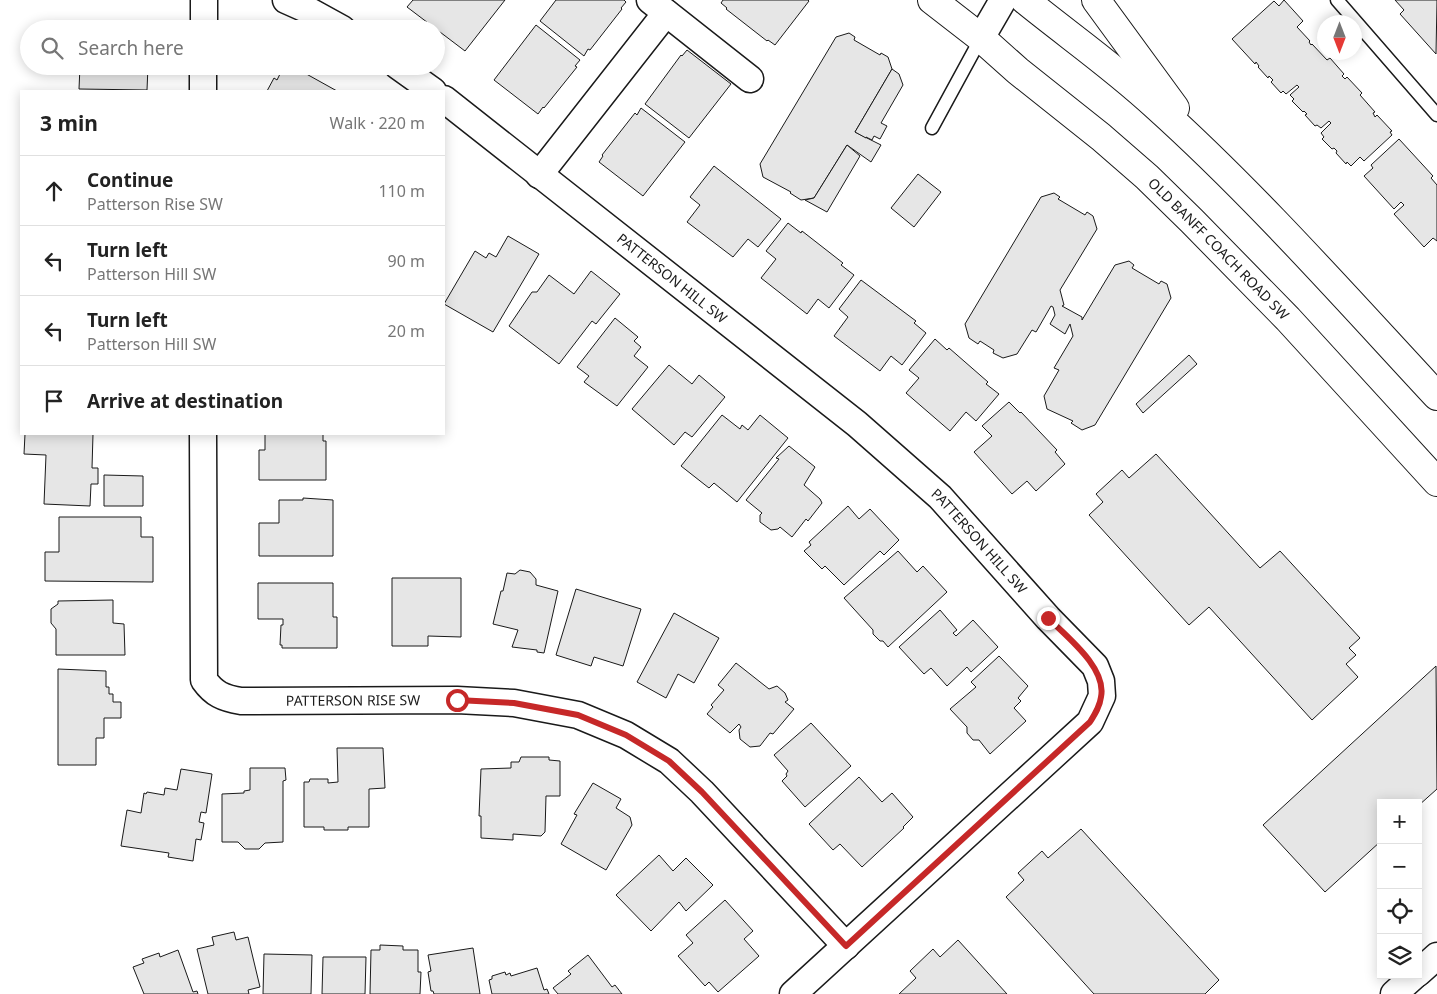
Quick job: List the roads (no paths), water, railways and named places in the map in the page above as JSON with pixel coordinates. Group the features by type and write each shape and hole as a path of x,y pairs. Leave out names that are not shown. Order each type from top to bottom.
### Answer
{"main road":[{"name":"OLD BANFF COACH ROAD SW","path":"932,0 981,38 1018,71 1127,160 1205,232 1288,319 1437,482"},
{"path":"1025,0 1154,104 1215,161 1278,225 1437,396"},
{"path":"1096,0 1101,10 1215,161"}],"street":[{"path":"204,0 204,20"},
{"path":"286,0 326,20"},
{"path":"981,38 1003,0"},
{"path":"539,175 658,6 750,79"},
{"path":"204,75 204,90"},
{"path":"411,75 432,90"},
{"name":"PATTERSON HILL SW","path":"445,100 857,424 940,497 1048,618 1095,666 1101,681 1102,696 1090,722 793,994"},
{"name":"PATTERSON RISE SW","path":"203,435 204,680 212,691 227,699 240,701 457,700 514,703 578,715 626,735 669,761 702,792 846,946"},
{"path":"1394,994 1429,969"}],"lane":[{"path":"1337,0 1437,115"},
{"path":"932,128 981,38"}]}
